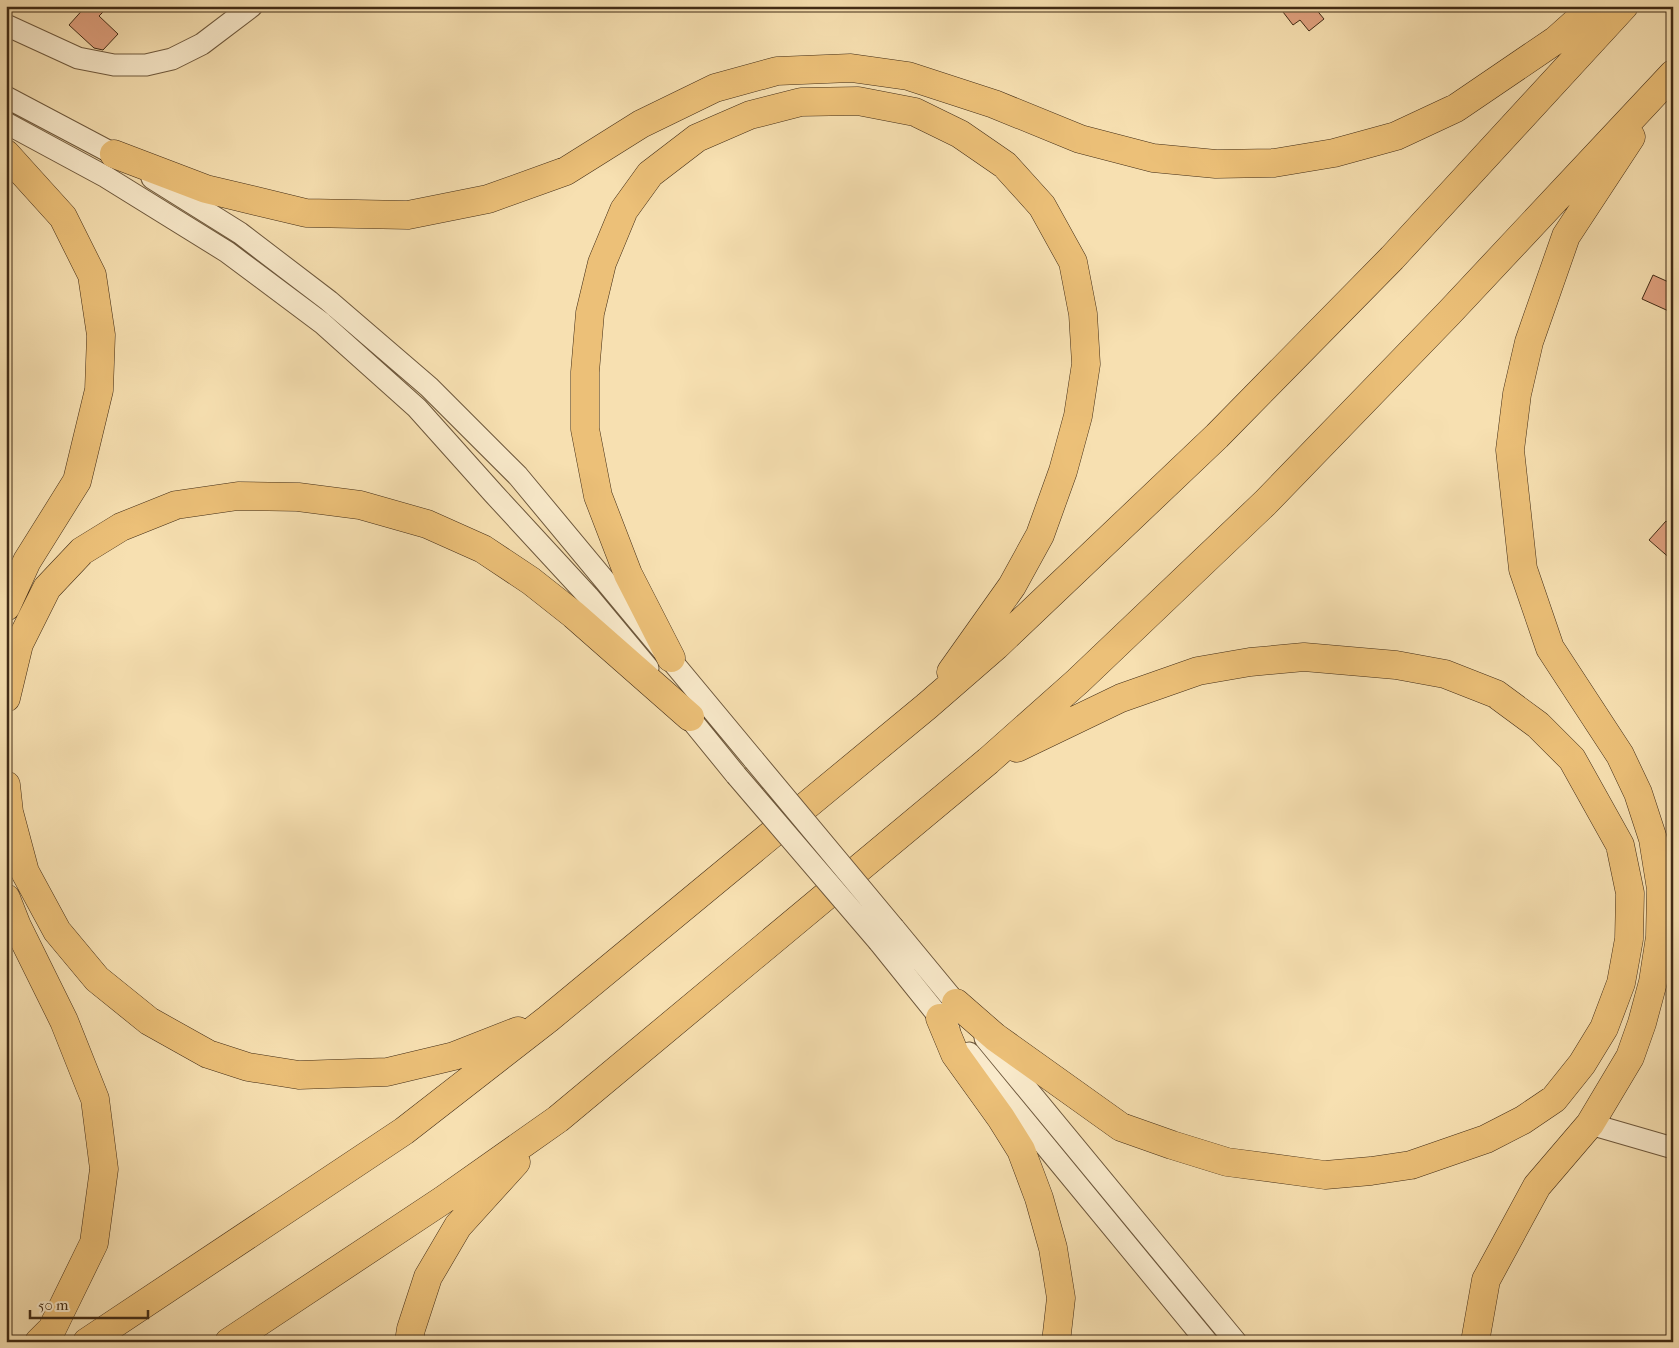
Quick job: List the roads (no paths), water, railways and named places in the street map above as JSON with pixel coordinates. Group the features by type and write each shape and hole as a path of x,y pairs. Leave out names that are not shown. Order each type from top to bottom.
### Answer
{"highway":[{"path":"114,154 206,189 306,213 408,215 488,199 566,171 641,124 715,88 777,71 852,68 908,76 994,104 1080,139 1152,158 1216,164 1274,163 1334,154 1396,136 1456,108 1556,40 1594,6"},
{"path":"87,1342 404,1131 548,1019 927,706 996,646 1217,436 1392,258 1624,6"},
{"path":"229,1342 443,1200 558,1119 988,761 1078,681 1265,503 1449,313 1673,74"},
{"path":"1475,1342 1486,1280 1537,1186 1590,1124 1630,1057 1642,1023 1653,982 1660,937 1661,889 1653,839 1638,793 1620,755 1550,648 1523,569 1510,450 1517,394 1529,342 1566,236 1673,74"},
{"path":"671,658 628,574 598,496 585,429 585,372 590,313 602,263 624,210 650,174 697,138 750,115 801,102 858,101 915,112 960,134 1005,165 1042,206 1073,262 1083,314 1086,364 1078,416 1040,535 1012,586 927,706"},
{"path":"6,154 63,217 92,275 101,335 99,390 76,482 28,561 6,607"},
{"path":"6,698 20,644 48,588 82,551 121,527 176,505 238,496 298,497 360,505 427,524 483,549 531,581 574,615 690,717"},
{"path":"948,1010 995,1037 1121,1128 1172,1146 1228,1162 1325,1175 1371,1171 1411,1165 1486,1139 1523,1120 1554,1099 1582,1064 1604,1028 1621,983 1629,939 1630,893 1620,845 1572,759 1538,725 1496,694 1445,674 1396,666 1304,657 1250,662 1198,671 1121,698 988,761"},
{"path":"6,785 9,812 25,872 57,931 97,979 149,1021 208,1054 248,1067 299,1075 387,1072 454,1056 548,1019"},
{"path":"6,898 17,926 64,1021 95,1099 104,1169 94,1243 52,1330 38,1342"},
{"path":"948,1010 955,1054 1001,1118 1020,1150 1039,1198 1054,1248 1061,1298 1056,1342"},
{"path":"409,1342 410,1329 428,1277 458,1226 510,1168 558,1119"}],"street":[{"path":"6,25 78,58 114,65 146,65 172,59 202,44 252,6"},
{"path":"6,97 114,154 240,233 329,301 429,387 518,476 754,760 886,935 948,1010 1236,1342"},
{"path":"6,123 106,178 227,252 322,323 417,408 588,596 690,717 736,775 886,935"},
{"path":"948,1010 1207,1342"},
{"path":"1590,1124 1673,1148"}]}
